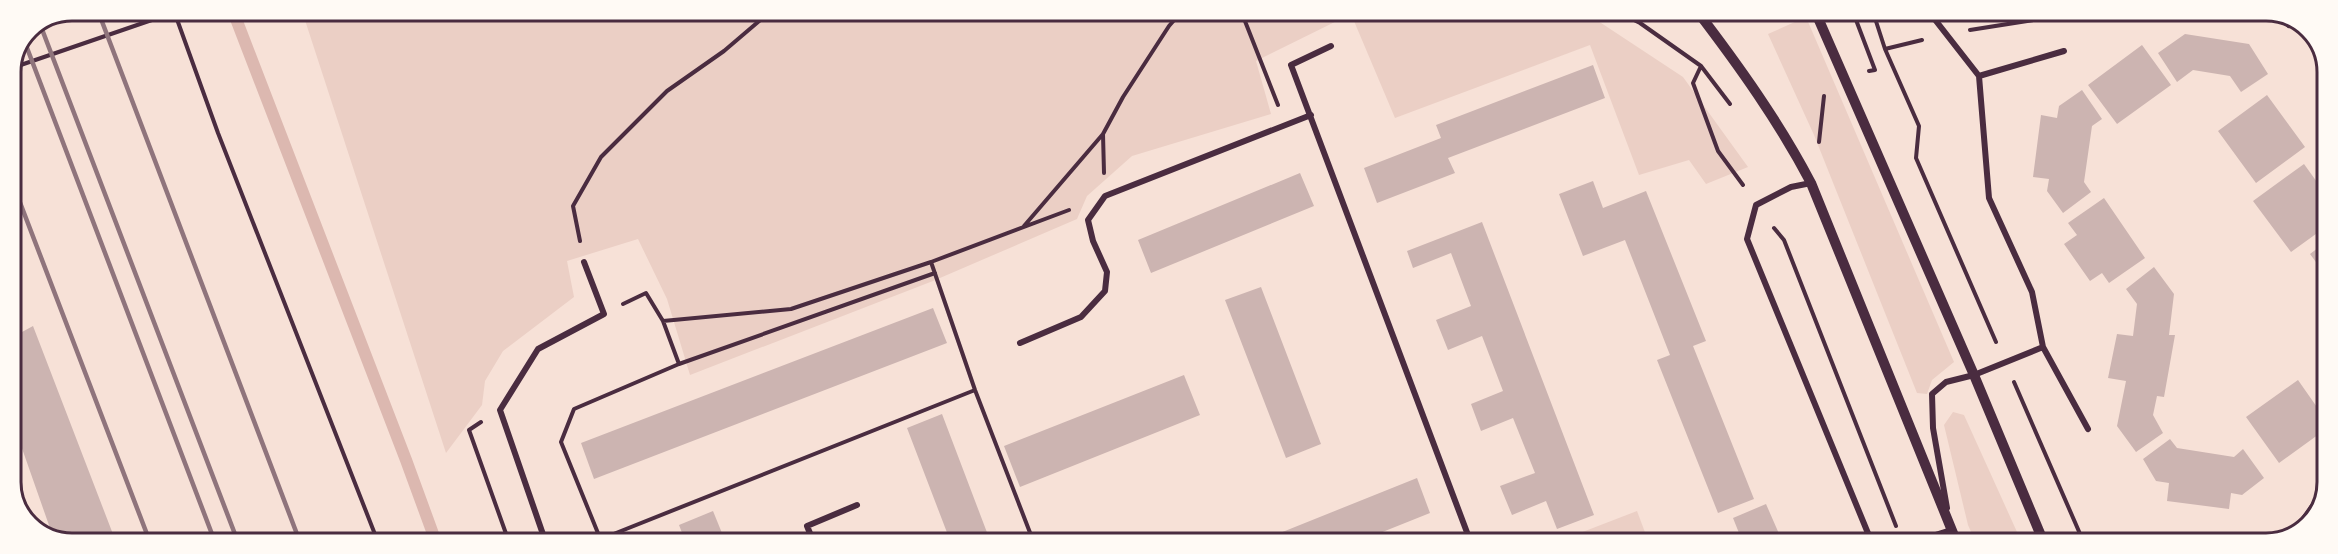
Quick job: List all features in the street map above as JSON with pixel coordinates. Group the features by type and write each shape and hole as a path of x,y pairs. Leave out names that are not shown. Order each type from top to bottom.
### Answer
{"street":[{"path":"1704,21 1747,78 1796,153 1811,183 1952,533"},
{"path":"1819,21 1974,375 2040,533"},
{"path":"1937,21 1979,75 1989,198 2032,292 2043,347 2088,429"},
{"path":"1331,46 1291,64 1467,533"},
{"path":"1979,75 2064,51"},
{"path":"1020,343 1081,317 1106,291 1107,272 1093,241 1088,220 1104,196 1311,115"},
{"path":"1811,183 1791,187 1756,205 1747,239 1868,533"},
{"path":"543,533 500,410 538,349 604,314 584,262"},
{"path":"1951,530 1933,428 1932,394 1946,382 1974,375 2043,347"},
{"path":"810,533 807,526 857,505"},
{"path":"1942,533 1951,530"}],"path":[{"path":"22,65 145,21"},
{"path":"180,21 222,144 374,533"},
{"path":"584,262 573,206 601,157 667,91 724,51 759,21"},
{"path":"1023,228 1103,134 1123,97 1173,21"},
{"path":"1246,21 1286,125"},
{"path":"1636,21 1701,66 1734,109"},
{"path":"1796,153 1819,144 1824,89 1845,77 1875,70 1856,21"},
{"path":"1876,21 1885,49 1919,126 1916,158 2080,533"},
{"path":"1885,49 1948,34 2028,21"},
{"path":"1694,83 1701,66"},
{"path":"663,321 791,309 931,262 1104,196 1103,134"},
{"path":"931,262 975,390 1030,533"},
{"path":"598,533 561,442 574,409 679,364 935,273"},
{"path":"646,293 663,321 679,364"},
{"path":"621,533 975,390"},
{"path":"500,410 469,430 506,533"}],"shaded area":[{"path":"305,21 1337,21 1256,61 1271,114 1132,156 1087,196 1077,219 933,281 690,375 667,299 638,239 567,261 574,297 503,351 485,381 482,405 446,453"},
{"path":"1354,21 1598,21 1683,77 1748,167 1706,184 1689,160 1639,175 1590,45 1395,118"},
{"path":"1797,21 1808,21 1954,362 1932,380 1927,394 1917,393 1814,135 1768,34"},
{"path":"1953,412 1964,415 2017,533 1972,533 1944,425"},
{"path":"1637,511 1645,533 1580,533"}],"building":[{"path":"2185,34 2249,44 2268,74 2241,92 2230,76 2193,70 2177,82 2158,53"},
{"path":"2142,45 2171,85 2117,124 2088,85"},
{"path":"1593,65 1605,98 1448,158 1455,173 1377,203 1364,168 1441,138 1436,125"},
{"path":"2082,90 2102,119 2092,126 2084,182 2091,192 2063,213 2047,191 2049,179 2033,177 2041,115 2057,118 2059,106"},
{"path":"2267,95 2305,147 2256,183 2218,131"},
{"path":"2304,164 2317,182 2317,233 2291,252 2253,201"},
{"path":"1300,173 1314,206 1151,273 1138,240"},
{"path":"1593,181 1603,208 1646,191 1706,341 1693,346 1754,499 1718,513 1657,360 1670,355 1625,240 1583,256 1559,194"},
{"path":"2104,198 2145,258 2109,283 2102,273 2090,281 2064,244 2077,235 2068,223"},
{"path":"1482,222 1594,515 1557,529 1546,501 1512,515 1500,486 1535,473 1513,418 1481,431 1471,404 1503,391 1482,336 1448,350 1436,320 1471,306 1451,253 1413,268 1407,251"},
{"path":"2317,249 2317,263 2310,254"},
{"path":"2154,267 2174,294 2169,335 2175,335 2164,397 2157,396 2153,415 2163,433 2136,452 2117,426 2126,381 2108,378 2117,334 2133,336 2137,304 2126,289"},
{"path":"1261,287 1321,444 1286,458 1225,300"},
{"path":"933,308 947,343 594,479 581,443"},
{"path":"33,326 113,533 72,533 50,527 21,446 21,333"},
{"path":"1184,375 1200,415 1020,487 1004,446"},
{"path":"2298,380 2317,407 2317,436 2279,463 2246,417"},
{"path":"942,414 987,533 947,533 907,428"},
{"path":"2170,439 2177,448 2234,457 2243,449 2264,478 2242,495 2231,493 2229,509 2167,501 2169,483 2156,481 2143,459"},
{"path":"1417,478 1430,513 1380,533 1280,533"},
{"path":"1766,504 1779,533 1739,533 1733,518"},
{"path":"713,511 722,533 682,533 679,525"}],"waterway":[{"path":"237,21 433,533"}],"railway":[{"path":"102,21 297,533"},
{"path":"43,31 235,533"},
{"path":"27,49 212,533"},
{"path":"21,205 147,533"}]}
